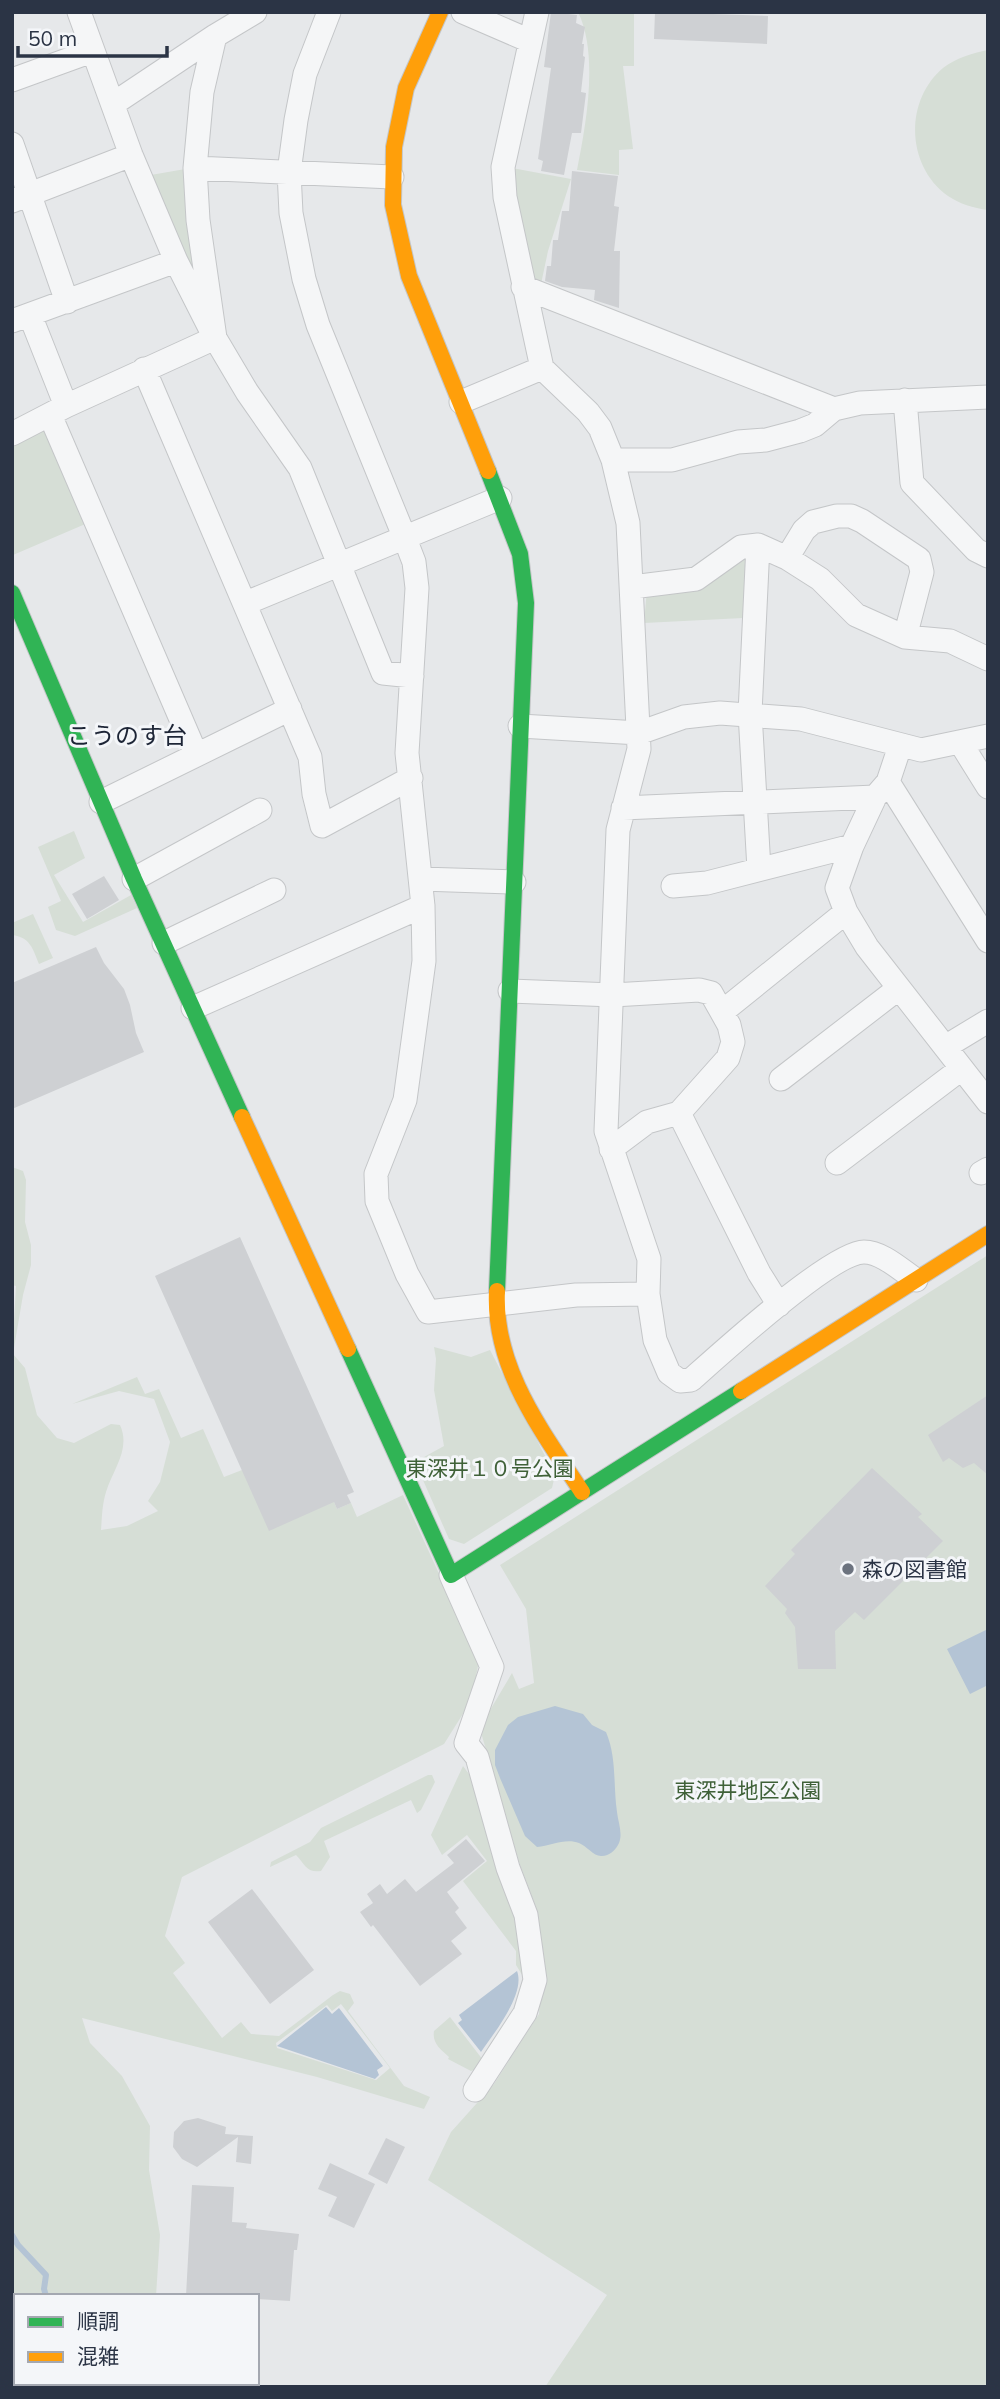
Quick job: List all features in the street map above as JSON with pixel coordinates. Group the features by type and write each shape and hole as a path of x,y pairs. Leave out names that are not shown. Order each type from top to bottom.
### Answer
{"street":[{"path":"79,12 131,155 176,261 215,338 247,392 300,468 383,673 412,676"},
{"path":"113,104 255,12"},
{"path":"329,12 305,74 289,172 296,247 315,314 414,562 417,588 407,753 421,879 424,961 405,1100 376,1174 376,1200 407,1274 428,1312 576,1294 648,1294"},
{"path":"440,12 406,88 396,134 392,177 393,205 409,276 500,498 520,554 525,593 496,1305 513,1376 526,1403 582,1492"},
{"path":"463,12 530,41"},
{"path":"537,12 503,167 505,197 542,368 600,428 613,460 628,523 639,749 618,830 606,1131 649,1259 648,1294 655,1340 669,1373 680,1381 691,1380 766,1314 845,1257 864,1252 882,1257 916,1280"},
{"path":"215,36 202,92 195,168 199,230 215,338"},
{"path":"12,80 92,51"},
{"path":"12,144 22,198 67,302"},
{"path":"22,198 131,155"},
{"path":"195,168 392,177"},
{"path":"176,261 21,318 195,754"},
{"path":"523,287 834,409"},
{"path":"12,434 144,369 215,338"},
{"path":"461,402 542,368"},
{"path":"144,369 310,757 314,794 322,827 411,778"},
{"path":"613,460 672,460 737,442 766,440 815,425 834,409 860,403 988,397"},
{"path":"905,400 912,483 976,550 988,556"},
{"path":"246,603 500,498"},
{"path":"787,558 804,530 813,522 837,516 851,516 862,521 919,558 922,572 905,637"},
{"path":"632,587 696,579 741,547 758,545 787,558 820,579 856,615 905,637 950,641 987,652"},
{"path":"758,545 750,713 760,869"},
{"path":"12,593 134,880 492,1668 466,1743 477,1757 508,1868 526,1915 535,1980 525,2013 475,2090"},
{"path":"101,802 290,709"},
{"path":"520,726 639,733 684,717 750,713 801,719 921,750 988,736"},
{"path":"960,742 988,787"},
{"path":"900,746 852,846 837,888 846,912 867,947 988,1102"},
{"path":"623,808 756,803 881,790"},
{"path":"881,790 988,941"},
{"path":"134,880 260,810"},
{"path":"673,886 707,883 852,846"},
{"path":"421,879 513,882"},
{"path":"164,943 274,890"},
{"path":"193,1008 423,906"},
{"path":"722,1012 846,912"},
{"path":"781,1079 899,988"},
{"path":"510,991 613,995 699,990 711,993 729,1025 733,1042 728,1058 679,1113 647,1122 611,1149"},
{"path":"945,1047 988,1021"},
{"path":"837,1163 961,1069"},
{"path":"679,1113 759,1273 779,1306"},
{"path":"451,1576 988,1234"}],"green space":[{"path":"578,12 634,12 634,66 623,66 633,149 619,150 619,175 577,170 589,90 588,48"},
{"path":"988,50 988,210 957,201 934,183 924,168 915,133 921,98 930,82 953,61"},
{"path":"191,168 201,264 184,268 145,176"},
{"path":"512,168 571,179 548,251 541,284 531,279 515,212"},
{"path":"48,424 90,522 13,555 12,441"},
{"path":"748,554 743,618 644,623 647,589"},
{"path":"74,831 85,858 54,875 83,922 131,895 137,908 75,936 56,930 48,907 61,901 38,847"},
{"path":"33,914 53,958 39,964 27,941 12,935 12,923"},
{"path":"12,1167 23,1171 26,1180 25,1222 31,1245 31,1265 13,1354 25,1368 37,1415 57,1438 74,1443 111,1424 120,1425 123,1434 120,1459 105,1497 101,1530 127,1526 158,1511 148,1501 160,1482 170,1442 154,1399 119,1391 72,1404 137,1377 145,1394 159,1389 181,1438 203,1429 224,1477 242,1470 334,1502 337,1509 351,1503 357,1517 403,1495 479,1661 471,1701 444,1744 182,1877 165,1936 185,1963 173,1973 222,2038 241,2022 251,2034 279,2036 333,1995 340,1991 350,1994 354,2003 348,2011 404,2086 430,2097 424,2109 317,2077 82,2018 90,2043 122,2076 150,2126 149,2170 160,2235 156,2294 14,2294 14,2385 170,2387 12,2387 12,1354 16,1286 12,1285","holes":["341,2004 390,2068 376,2080 277,2048 276,2043 327,2005 332,2011"]},
{"name":"東深井地区公園","path":"988,1255 988,2387 545,2387 607,2295 428,2180 451,2132 494,2084 539,2014 542,1950 536,1907 520,1865 482,1736 483,1722 512,1673 519,1689 534,1683 526,1609 500,1565"},
{"name":"東深井１０号公園","path":"434,1347 471,1357 490,1350 555,1475 552,1488 464,1544 449,1539 415,1462 444,1446 434,1390"},
{"path":"463,1766 475,1782 518,1920 524,1978 516,1965 516,1951 463,1881 487,1861 467,1835 442,1855 431,1835"},
{"path":"432,1775 435,1782 421,1810 417,1813 411,1800 324,1841 330,1857 321,1871 309,1869 296,1855 270,1867 271,1862 310,1842 321,1828"},
{"path":"450,2017 483,2060 476,2069 471,2071 448,2059 435,2042 434,2031"}],"water":[{"path":"988,1629 988,1685 970,1694 947,1649"},
{"path":"555,1706 583,1714 592,1725 606,1732 613,1762 621,1835 616,1848 607,1855 596,1855 582,1844 574,1842 537,1847 525,1836 495,1765 495,1750 508,1725 518,1717"},
{"path":"517,1971 519,1980 513,2002 481,2052 458,2023 462,2020 459,2015"},
{"path":"326,2007 332,2014 339,2008 383,2066 377,2070 379,2075 375,2079 277,2046"}],"building":[{"path":"551,12 577,15 576,23 585,27 581,92 586,93 581,133 572,133 564,175 541,171 543,161 538,159 551,68 544,67"},
{"path":"655,12 768,16 767,44 654,39"},
{"path":"572,171 618,176 614,206 619,207 614,251 620,251 619,308 594,300 595,290 562,287 545,281 547,266 551,266 553,240 558,240 562,211 569,211"},
{"path":"104,876 119,900 87,919 72,894"},
{"path":"96,947 104,963 124,989 144,1052 12,1109 12,983"},
{"path":"240,1237 354,1492 347,1495 351,1503 337,1509 334,1502 269,1531 155,1276"},
{"path":"988,1395 988,1475 974,1463 963,1468 949,1458 943,1462 928,1435"},
{"name":"森の図書館","path":"872,1468 922,1514 918,1517 943,1541 864,1620 855,1612 835,1631 836,1669 798,1669 795,1627 785,1613 787,1609 765,1586 795,1554 791,1550"},
{"path":"466,1839 485,1861 447,1892 459,1908 455,1912 467,1928 451,1941 462,1954 420,1986 360,1912 373,1903 367,1894 380,1884 387,1894 405,1879 416,1892 454,1863 447,1855"},
{"path":"252,1889 314,1970 270,2004 208,1922"},
{"path":"198,2118 226,2127 225,2134 253,2136 251,2164 236,2162 238,2137 197,2167 182,2159 173,2147 174,2132 184,2121"},
{"path":"386,2138 405,2147 387,2184 368,2174"},
{"path":"330,2163 375,2184 354,2228 328,2216 337,2197 318,2189"},
{"path":"192,2185 234,2187 232,2222 247,2223 246,2228 299,2234 297,2250 294,2250 290,2301 259,2299 259,2294 186,2294"}],"waterway":[{"path":"12,2235 46,2275 45,2294"}],"traffic: fast":[{"path":"488,471 520,554 526,603 497,1291"},
{"path":"12,593 134,879 242,1117"},
{"path":"348,1349 451,1575 741,1391"}],"traffic: slow":[{"path":"440,12 406,88 394,147 393,205 409,276 488,471"},
{"path":"242,1117 348,1349"},
{"path":"741,1391 988,1234"},
{"path":"497,1291 498,1319 512,1372 536,1422 582,1492"}],"place":[{"name":"森の図書館","path":"848,1569"}],"district":[{"name":"こうのす台","path":"127,735"}]}
